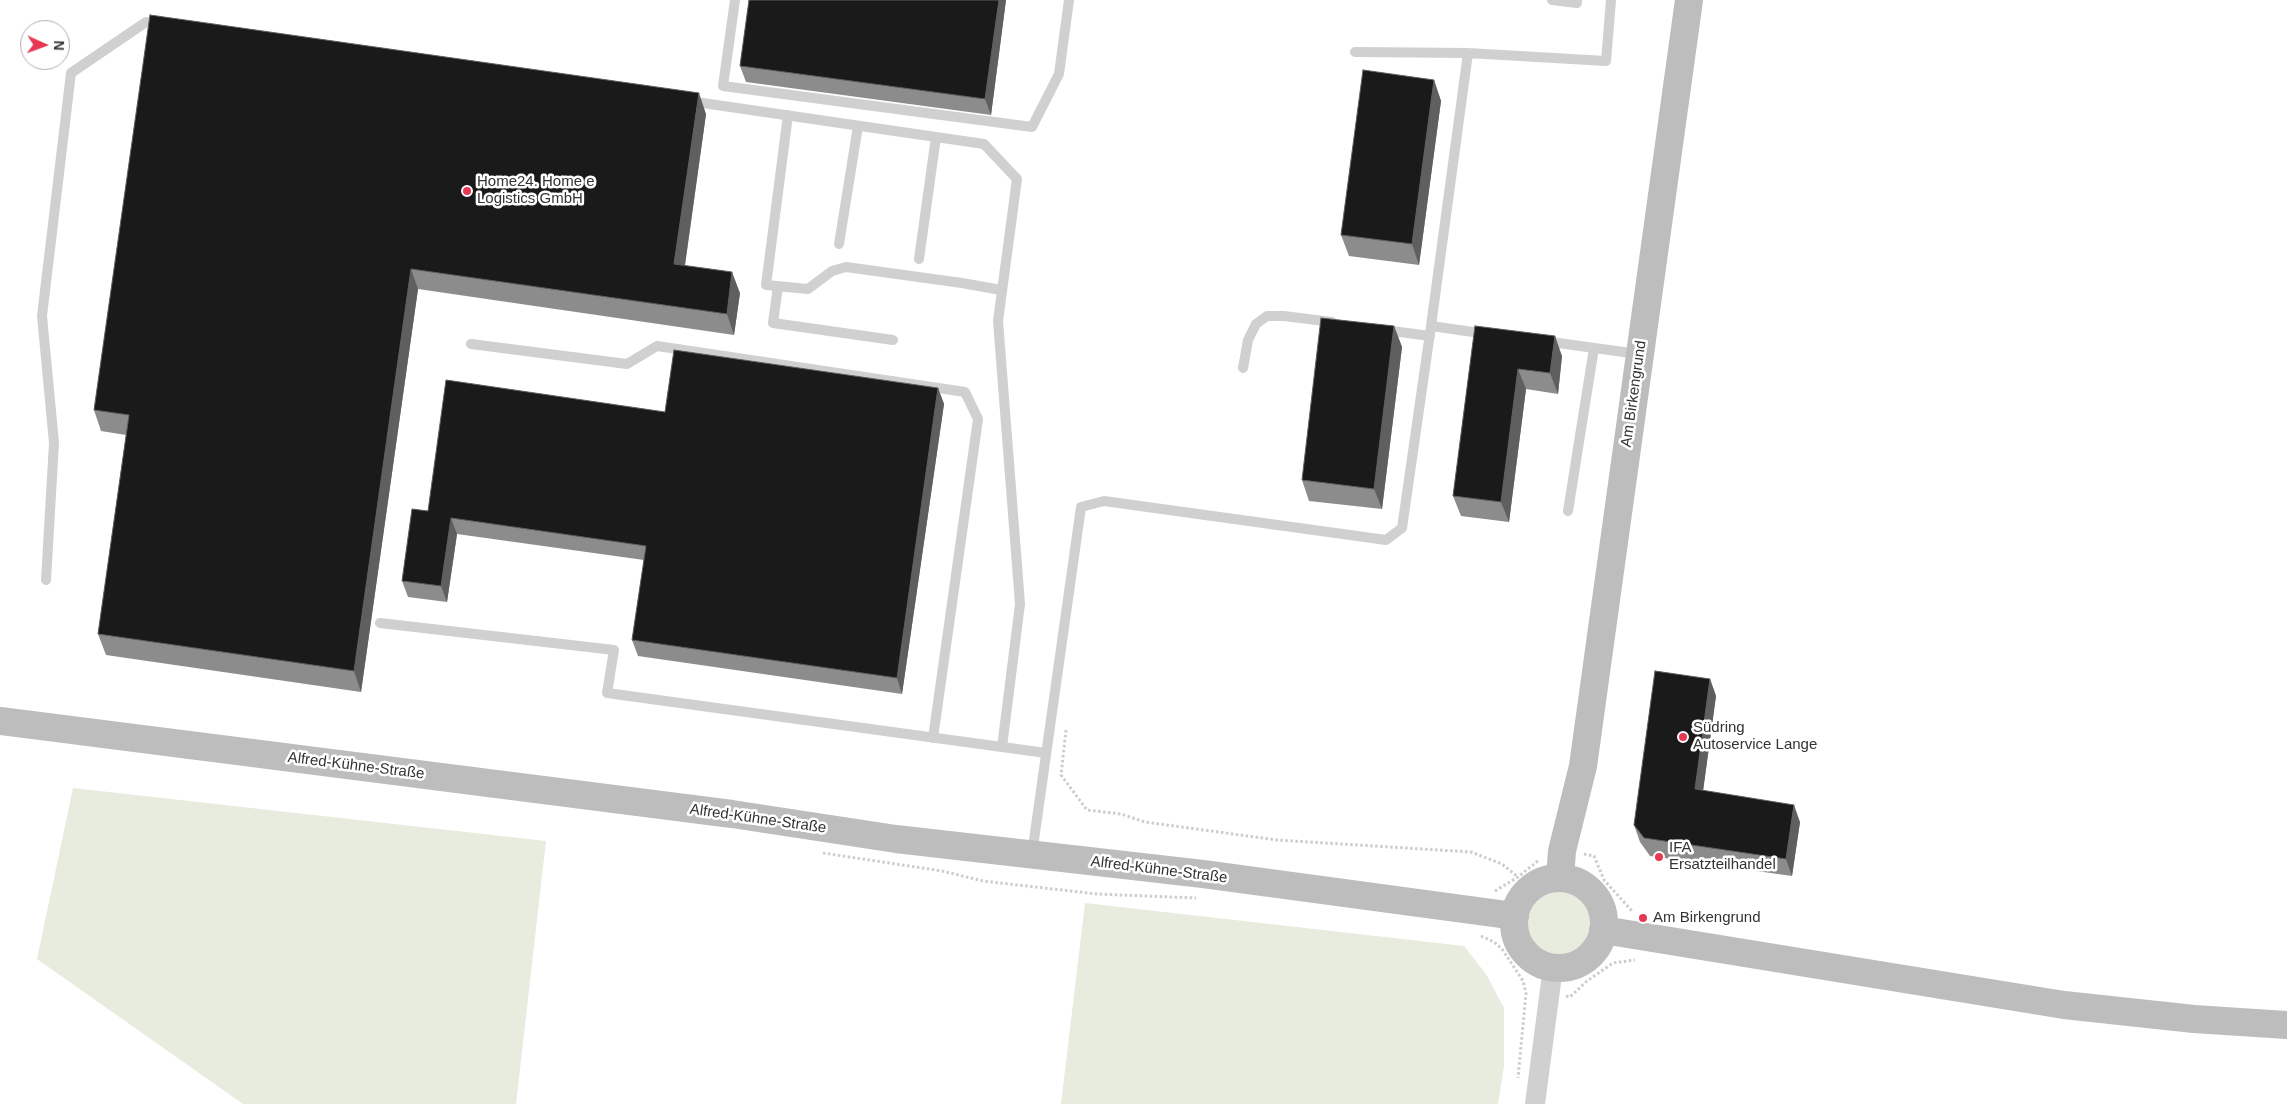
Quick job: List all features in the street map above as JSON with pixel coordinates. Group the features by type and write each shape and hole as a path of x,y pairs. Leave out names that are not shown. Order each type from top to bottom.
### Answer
{"main road":[{"name":"Am Birkengrund","path":"1569,880 1562,851 1579,789 1689,0"},
{"name":"Alfred-Kühne-Straße","path":"0,721 732,814 896,838 1203,874 1515,916"},
{"path":"1569,880 1590,890 1599,902 1604,915 1603,930 1600,941 1586,959 1576,964 1553,967 1542,964 1523,950 1515,928 1515,916 1520,901 1539,882 1569,880"},
{"path":"1603,930 2064,1005 2194,1019 2287,1025"}],"street":[{"path":"1535,1104 1553,967"}],"lane":[{"path":"735,0 723,86 1032,127 1059,74 1069,0"},
{"path":"1552,0 1576,3 1577,0"},
{"path":"1355,52 1468,53 1606,61 1611,0"},
{"path":"46,580 54,443 42,316 71,73 146,22 176,26"},
{"path":"1032,855 1081,507 1104,501 1386,540 1402,528 1468,53"},
{"path":"679,100 984,144 1017,178 998,321 1020,604 1002,747"},
{"path":"788,115 766,285 808,289 832,271 846,267 1001,290"},
{"path":"839,244 858,126"},
{"path":"919,259 936,137"},
{"path":"778,286 773,323 893,340"},
{"path":"1243,368 1248,340 1256,324 1267,316 1284,316 1342,324"},
{"path":"1371,328 1498,335"},
{"path":"1536,340 1640,354"},
{"path":"471,344 627,364 657,346 964,392 978,419 933,738"},
{"path":"1568,511 1594,348"},
{"path":"380,623 614,650 607,693 1046,754"}],"path":[{"path":"1066,730 1061,775 1087,810 1121,814 1145,822 1277,840 1471,852 1502,864 1518,877"},
{"path":"1586,854 1594,856 1604,880 1624,905 1634,913 1633,919"},
{"path":"1492,896 1493,892 1518,877 1542,857"},
{"path":"1486,937 1502,948 1517,971 1526,993 1517,1086"},
{"path":"1565,996 1570,997 1587,981 1613,963 1626,960"}],"shaded area":[{"path":"73,788 546,841 516,1104 243,1104 37,959"},
{"path":"1561,887 1581,893 1591,903 1597,923 1591,943 1581,953 1561,959 1541,953 1531,943 1525,923 1531,903 1541,893"},
{"path":"1085,903 1464,946 1486,974 1504,1008 1504,1066 1498,1104 1061,1104"}],"building":[{"path":"749,0 999,0 985,99 740,66"},
{"path":"150,15 699,93 674,264 732,272 727,314 411,269 354,671 98,634 129,415 94,410"},
{"path":"1363,70 1434,80 1412,244 1341,235"},
{"path":"1321,318 1394,326 1374,489 1302,480"},
{"path":"1475,326 1555,336 1550,373 1518,369 1501,502 1453,496"},
{"path":"674,350 938,388 897,678 632,640 646,546 451,518 441,586 402,581 412,509 428,511 446,380 665,412"},
{"path":"1655,671 1710,679 1695,789 1794,805 1786,859 1644,838 1634,825"}],"place":[{"name":"Home24. Home e Logistics GmbH","path":"467,191"},
{"name":"Südring Autoservice Lange","path":"1683,737"},
{"name":"IFA Ersatzteilhandel","path":"1659,857"},
{"name":"Am Birkengrund","path":"1643,918"}]}
